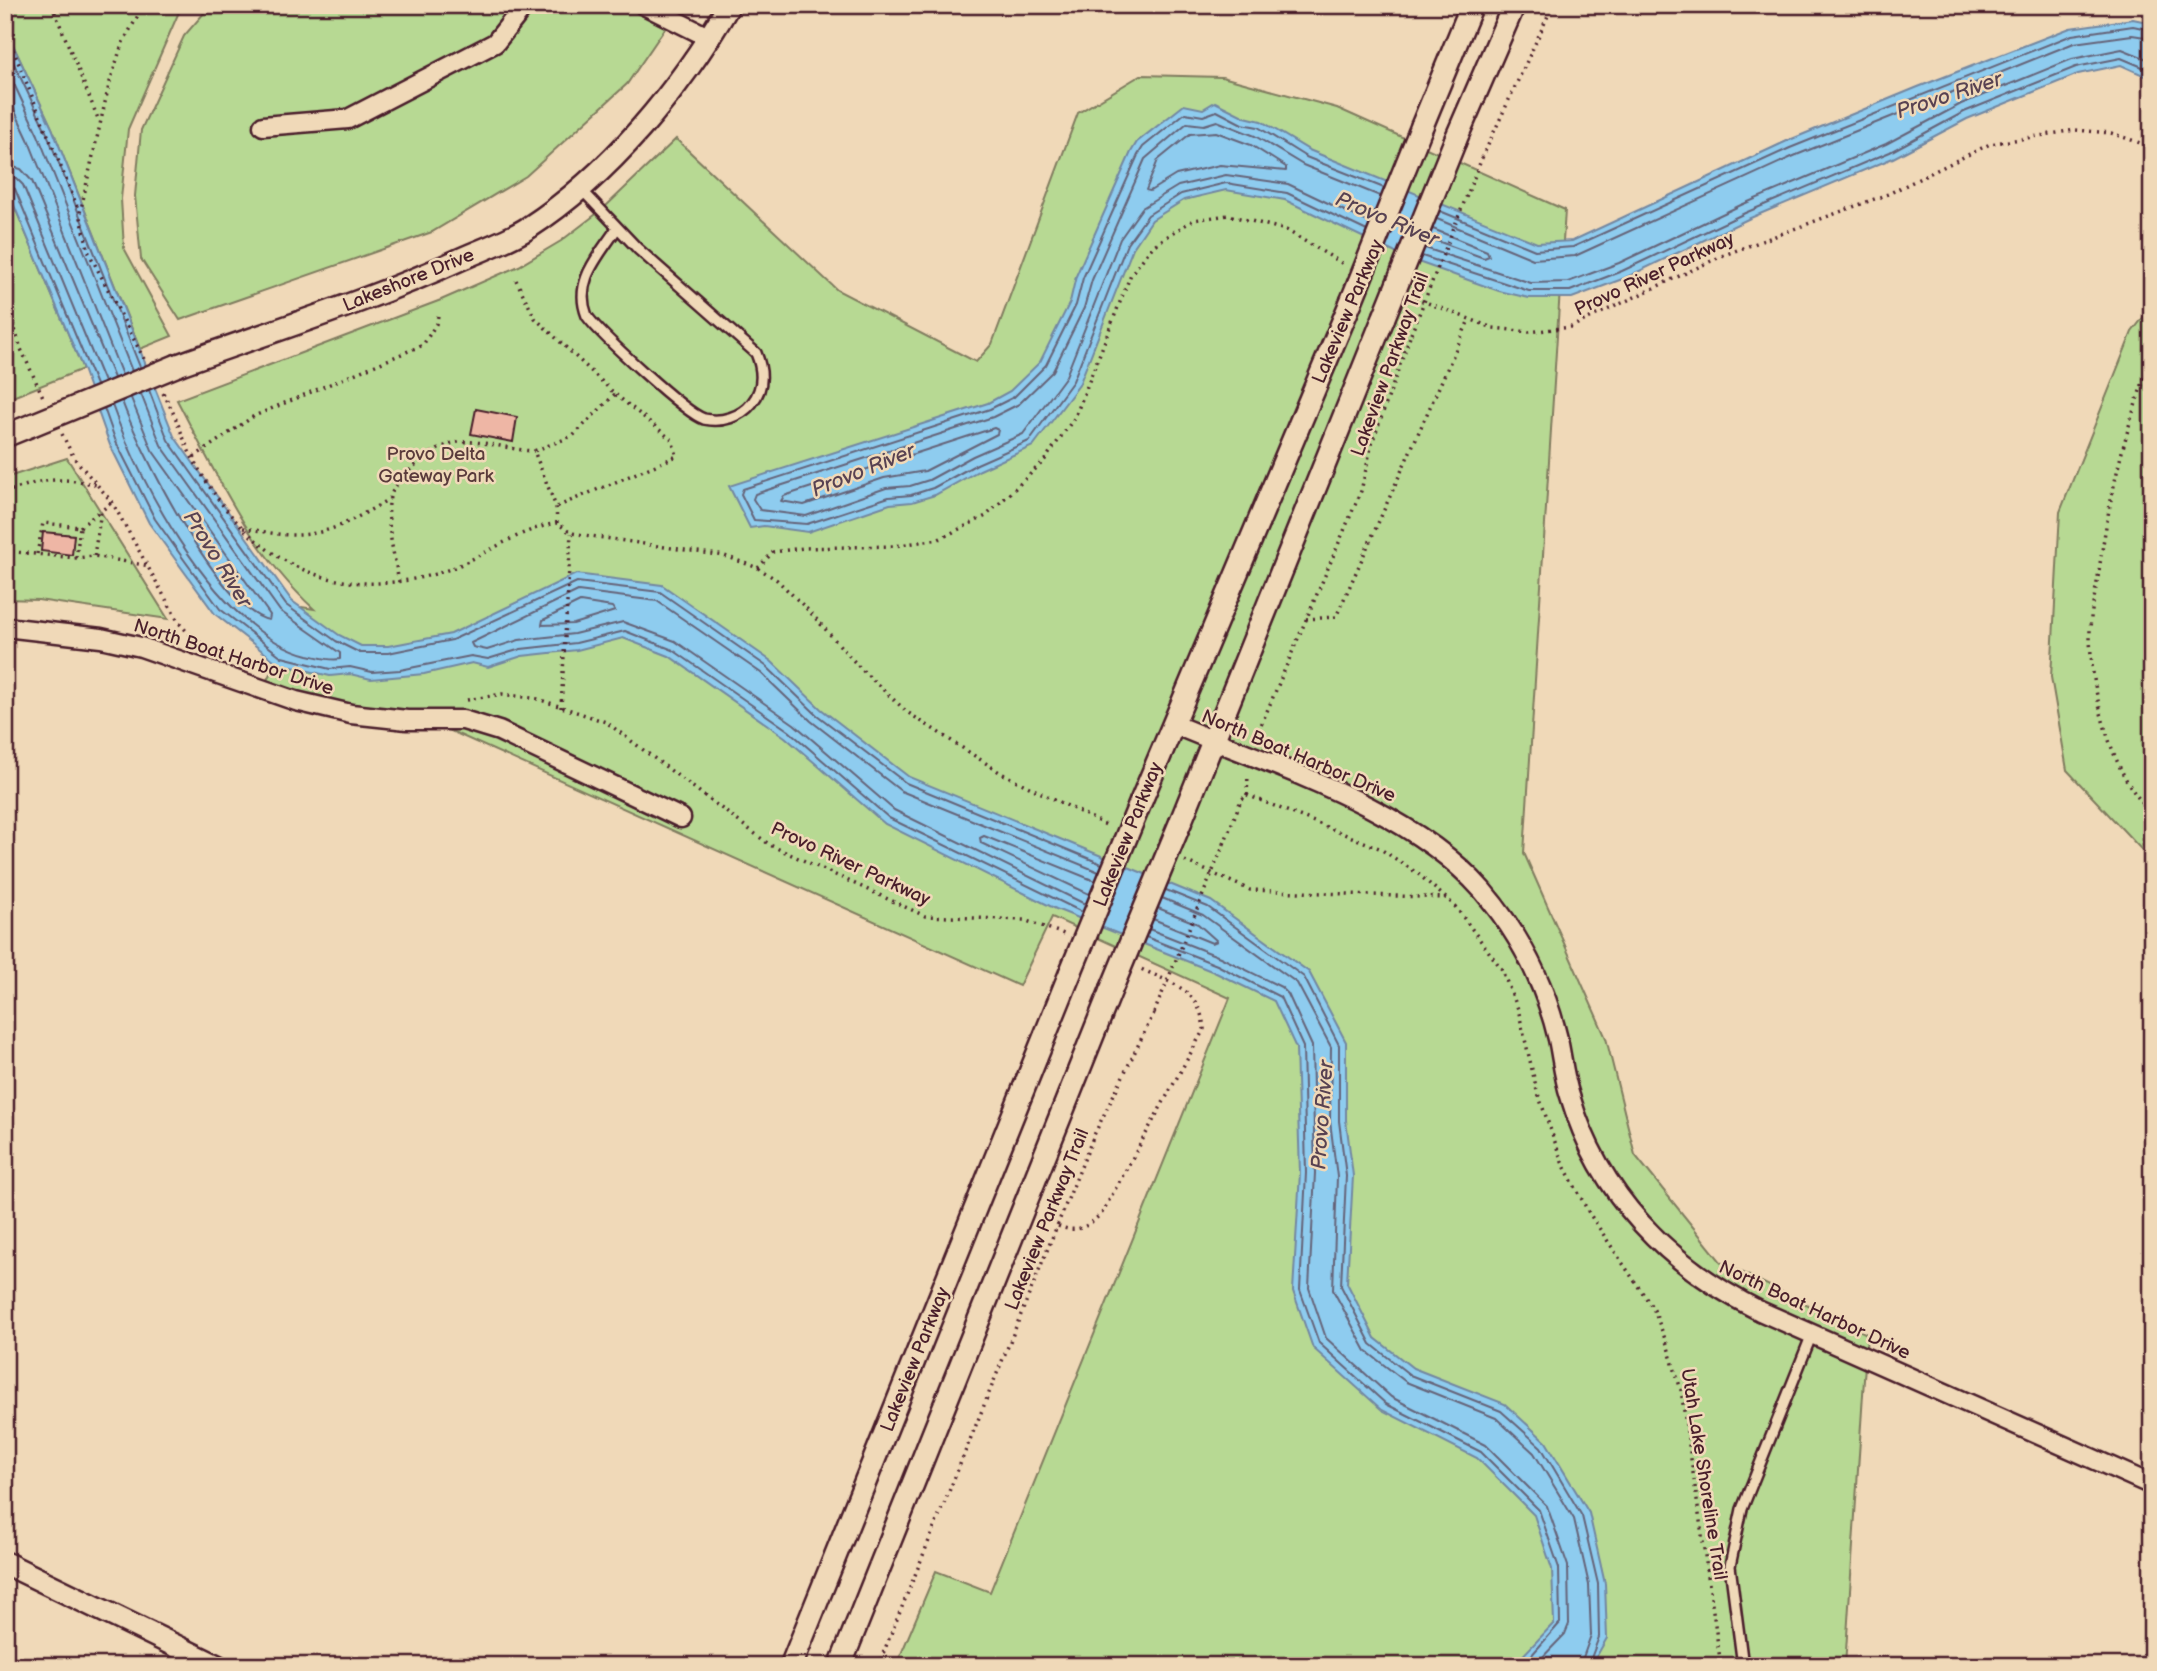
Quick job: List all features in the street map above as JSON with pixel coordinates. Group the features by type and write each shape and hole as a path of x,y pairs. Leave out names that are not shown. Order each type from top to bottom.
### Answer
{"street":[{"path":"263,127 348,119 495,43 525,5"},
{"path":"644,5 710,38"},
{"name":"Lakeshore Drive","path":"5,436 178,365 416,280 527,228 580,188 640,128 710,38 729,5"},
{"name":"Lakeview Parkway","path":"791,1666 1071,971 1351,302 1472,5"},
{"name":"Lakeview Parkway","path":"840,1666 1455,141 1514,5"},
{"name":"North Boat Harbor Drive","path":"5,627 102,638 141,647 285,698 351,714 407,720 463,720 499,731 681,818"},
{"name":"North Boat Harbor Drive","path":"1173,724 1383,813 1425,839 1464,871 1505,920 1535,971 1550,1010 1578,1122 1604,1175 1620,1199 1660,1245 1707,1282 1812,1334 2152,1485"},
{"path":"5,1563 217,1666"}],"lane":[{"path":"580,188 617,228 756,353 760,363 761,385 757,396 743,412 724,420 694,415 587,316 581,295 585,278 617,228"},
{"path":"1742,1666 1730,1566 1742,1509 1812,1334"}],"path":[{"path":"52,5 100,123"},
{"path":"80,213 108,85 122,44 145,5"},
{"name":"Lakeview Parkway Trail","path":"1256,735 1361,491 1372,443 1411,334 1482,158 1553,5"},
{"path":"5,30 80,213 89,253 147,364"},
{"name":"Provo River Parkway","path":"1405,294 1493,328 1529,332 1571,327 1724,255 1888,194 1990,144 2075,130 2111,133 2152,147"},
{"path":"758,568 773,552 803,548 894,546 939,539 986,516 1044,461 1075,417 1131,274 1154,245 1193,220 1228,215 1286,230 1351,268"},
{"path":"516,280 535,318 615,394 671,440 677,456 556,507"},
{"path":"5,296 21,349 44,400"},
{"path":"194,457 254,416 423,345 436,324 439,312"},
{"path":"1306,619 1336,617 1470,320"},
{"path":"2152,358 2141,386 2109,504 2090,630 2105,728 2121,774 2152,812"},
{"path":"160,387 179,421 194,457 221,504 266,551 305,571 334,580 399,582 437,573 517,534 557,523"},
{"path":"242,528 294,535 310,534 350,523 389,499 424,456 447,443 491,444 534,451 573,436 615,394"},
{"path":"57,423 74,458 112,502 179,623 193,638 213,650"},
{"path":"534,451 556,507 557,523"},
{"path":"5,493 34,482 68,478 98,486"},
{"path":"389,499 389,541 399,582"},
{"path":"37,554 43,523 80,527 112,502"},
{"path":"94,556 101,511"},
{"path":"557,523 571,533 725,556 758,568 777,580 802,603 861,669 907,712 1001,773 1118,831"},
{"path":"76,558 80,527"},
{"path":"561,708 571,533"},
{"path":"5,551 76,558 94,556 149,565"},
{"name":"Provo River Parkway","path":"454,702 502,694 538,699 606,722 620,729 771,845 925,916 1024,920 1074,939"},
{"path":"1246,789 1247,795"},
{"name":"Lakeview Parkway Trail","path":"878,1666 1094,1135 1154,1013 1241,800 1247,795"},
{"name":"Utah Lake Shoreline Trail","path":"1247,795 1379,848 1446,898 1475,930 1500,968 1518,1009 1537,1091 1562,1162 1589,1213 1654,1310 1667,1344 1681,1390 1721,1666"},
{"path":"1176,857 1250,890 1446,898"},
{"path":"1058,1226 1068,1230 1086,1228 1102,1213 1204,1029 1202,1010 1192,996 1131,965"}],"green space":[{"path":"5,5 182,5 128,129 121,199 124,248 172,336 140,349 52,128 5,28"},
{"path":"211,5 681,5 627,84 526,176 432,232 180,320 141,259 135,196 141,130 184,36"},
{"name":"Provo Delta Gateway Park","path":"1141,75 1222,77 1337,108 1565,210 1524,853 1606,1038 1635,1155 1721,1262 1867,1334 1845,1666 896,1666 936,1571 990,1592 1230,998 1052,917 1019,986 402,709 356,707 265,684 302,607 314,609 291,586 253,537 221,484 177,400 441,300 519,266 561,241 604,208 676,139 837,290 976,362 992,344 1078,113"},
{"path":"5,184 83,369 5,400"},
{"path":"2152,306 2152,861 2067,770 2051,677 2060,512 2132,332"},
{"path":"67,458 168,619 38,600 5,599 5,478"}],"water":[{"name":"Provo River","path":"2133,19 2152,23 2152,79 2121,65 2078,74 1967,119 1893,158 1748,219 1625,278 1572,298 1529,298 1499,291 1404,257 1285,200 1226,190 1184,200 1152,220 1133,248 1079,385 1033,446 980,470 935,495 912,502 890,504 808,532 764,526 750,528 729,486 988,403 1010,391 1040,362 1070,302 1076,276 1137,142 1184,105 1203,109 1215,102 1245,117 1261,121 1309,150 1537,243 1572,241 1787,141 1918,87 2070,28"},
{"name":"Provo River","path":"5,28 52,128 174,436 292,601 339,635 361,646 388,646 451,634 576,574 662,585 771,661 821,709 909,777 1211,901 1309,972 1346,1042 1346,1120 1353,1176 1347,1283 1375,1338 1413,1368 1505,1404 1546,1442 1589,1513 1605,1584 1607,1638 1591,1666 1513,1666 1554,1623 1552,1569 1534,1515 1477,1458 1382,1410 1313,1348 1293,1291 1300,1173 1296,1048 1274,1001 1214,972 1056,909 885,824 785,737 669,656 623,638 577,650 522,656 488,667 472,663 424,674 371,679 350,674 330,676 279,664 215,614 149,523 110,445 83,369 5,184"}],"building":[{"path":"476,409 517,417 513,442 471,434"},
{"path":"43,532 74,535 72,555 41,551"}]}
